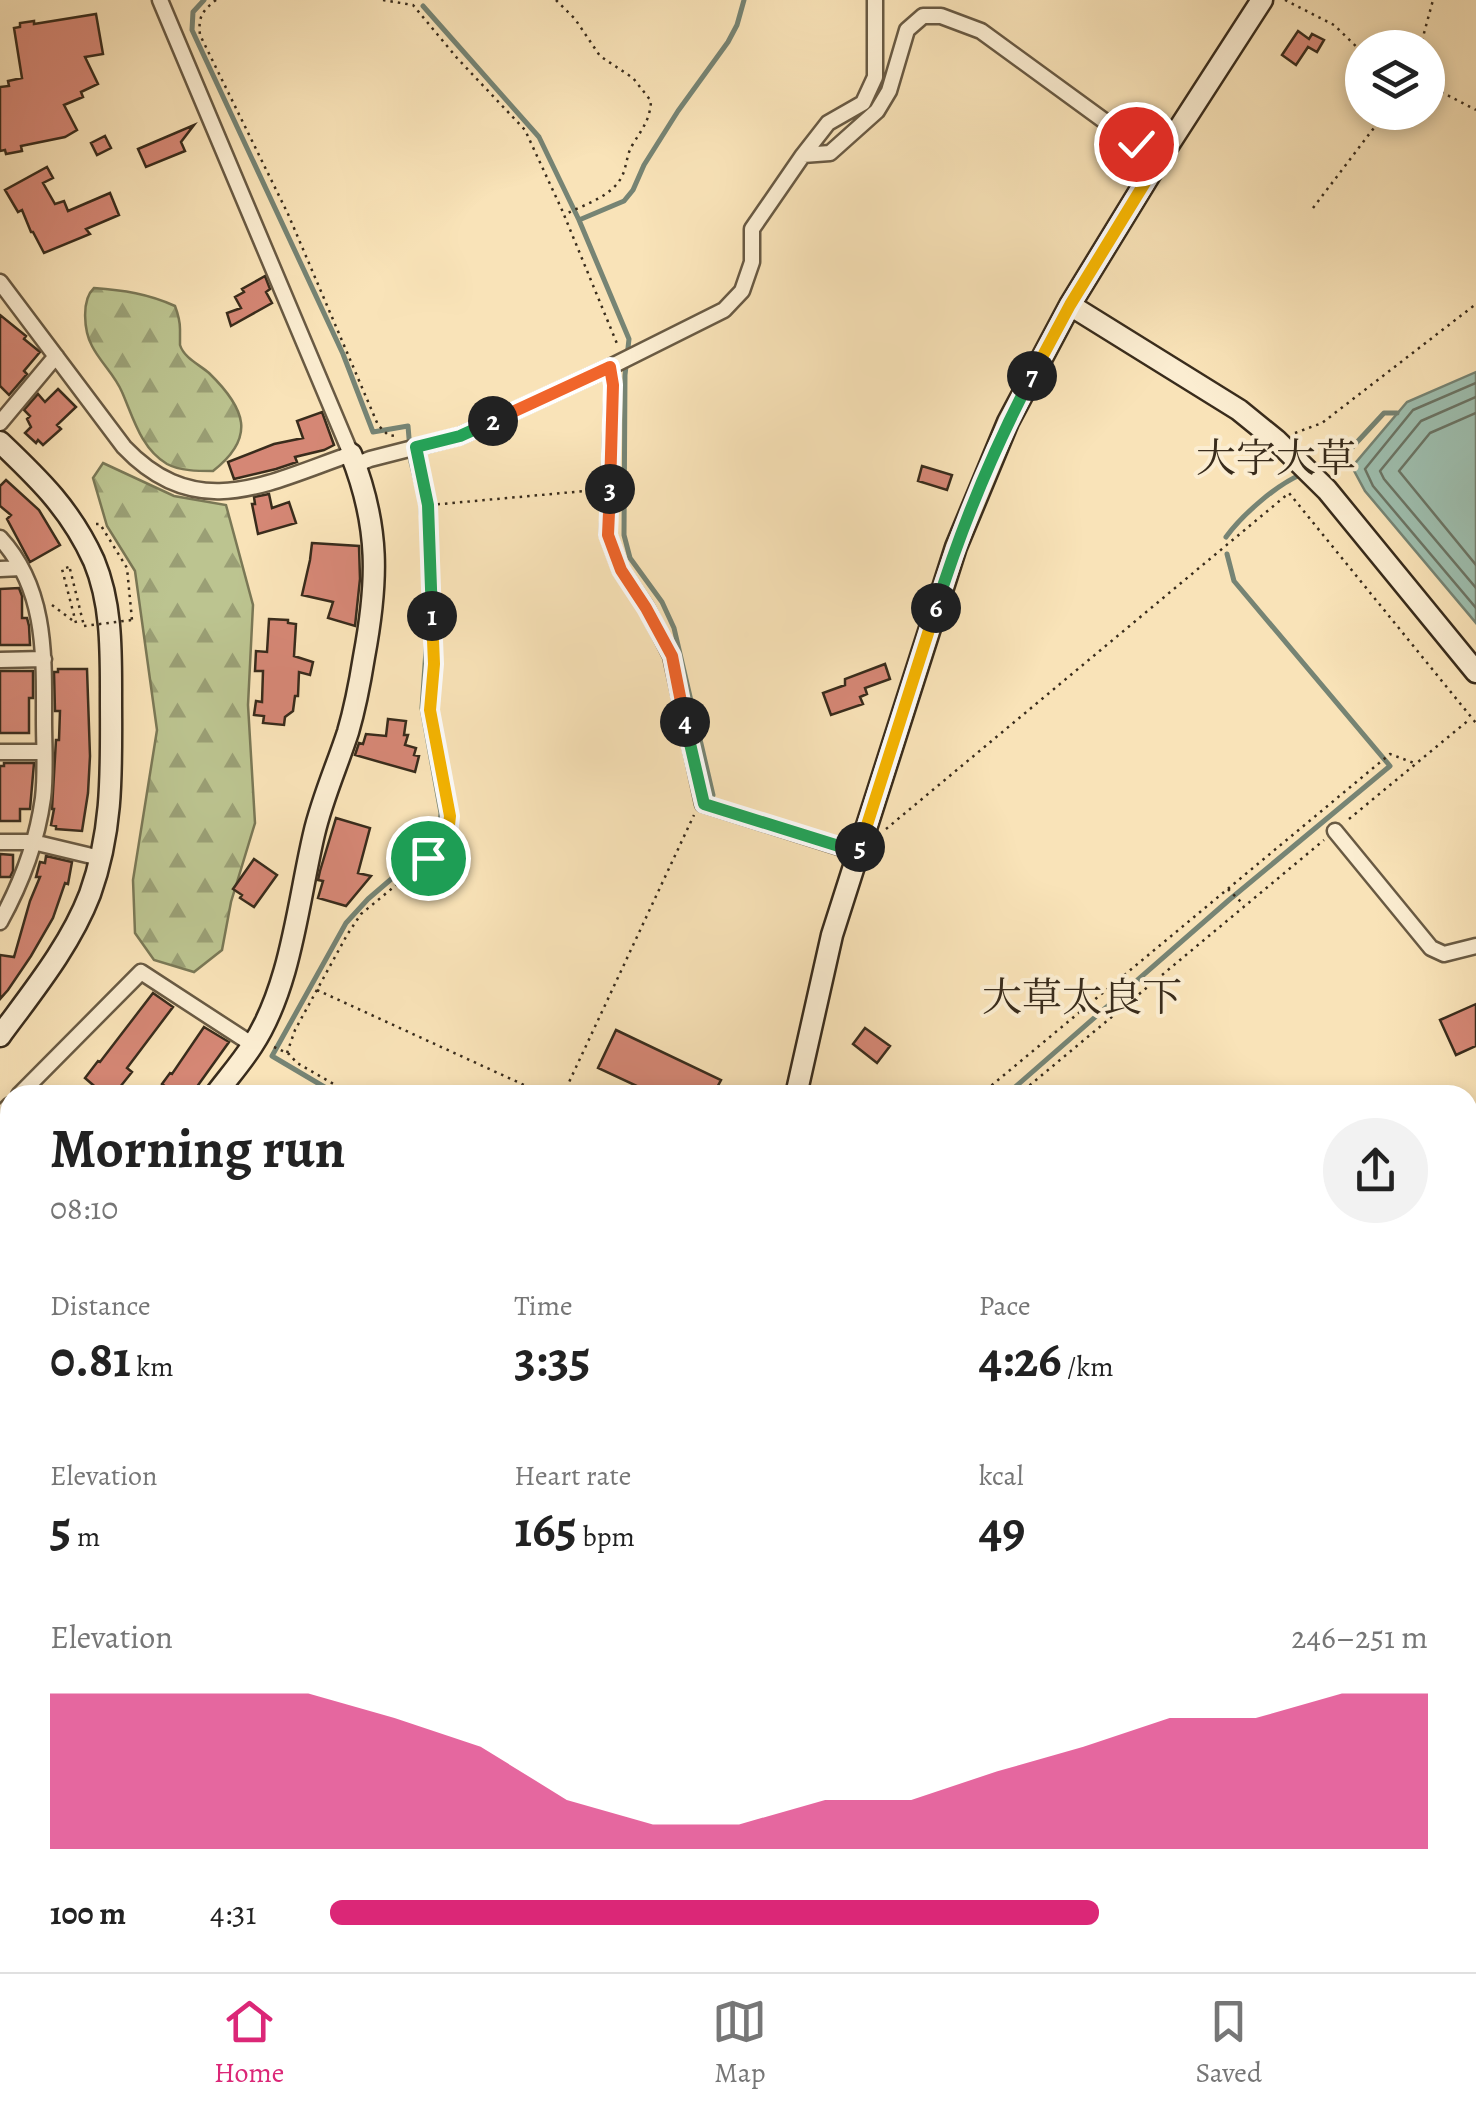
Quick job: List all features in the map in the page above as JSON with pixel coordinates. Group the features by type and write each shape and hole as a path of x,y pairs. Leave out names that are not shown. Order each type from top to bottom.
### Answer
{"street":[{"path":"160,0 353,460 370,512 375,554 369,631 349,728 314,830 295,928 277,993 261,1044 224,1085"},
{"path":"0,282 124,446 142,465 185,487 197,491 240,490 460,436 724,310 742,291 752,262 752,229 828,123 863,103 875,76 875,0"},
{"path":"798,1085 832,935 858,852 956,547 1008,422 1070,305 1262,0"},
{"path":"803,154 830,153 877,112 888,91 907,30 923,16 942,16 982,31 1160,158"},
{"path":"1070,305 1240,410 1283,447 1327,490 1476,672"},
{"path":"0,423 56,356"},
{"path":"616,364 608,535 621,570 672,656 704,804 858,852"},
{"path":"0,442 49,488 84,541 101,580 110,639 112,783 110,814 89,894 59,954 0,1036"},
{"path":"0,538 22,568 37,606 44,659 43,797 18,890 0,922"},
{"path":"0,569 22,568"},
{"path":"0,660 44,659"},
{"path":"0,752 44,752"},
{"path":"1334,831 1431,948 1444,954 1476,946"},
{"path":"0,842 33,842 100,858"},
{"path":"30,1085 141,972 261,1044"}],"path":[{"path":"216,0 202,12 198,22 200,35 288,214 378,424 388,436 425,436 434,664 430,710 450,816 448,834 428,858 361,914 285,1052"},
{"path":"384,0 412,5 524,130 616,340 616,364"},
{"path":"410,4 414,0"},
{"path":"556,0 576,19 600,56 633,78 651,101 646,127 630,148 622,178 608,193 564,215"},
{"path":"1285,0 1334,25 1345,36"},
{"path":"1425,30 1433,0"},
{"path":"1445,94 1476,110"},
{"path":"1313,208 1372,130"},
{"path":"1283,447 1322,423 1476,304"},
{"path":"428,505 600,490"},
{"path":"888,828 1289,493 1476,723"},
{"path":"76,623 62,569 70,567 84,626 132,620 126,568 100,524 94,524"},
{"path":"37,606 49,603 76,623 92,622"},
{"path":"1030,1085 1471,718"},
{"path":"992,1085 1390,754 1416,764"},
{"path":"569,1085 696,810 704,804"},
{"path":"1229,890 1243,904"},
{"path":"316,990 524,1085"},
{"path":"261,1044 285,1052 336,1085"}],"green space":[{"path":"94,288 136,293 175,306 182,350 231,398 241,422 236,446 213,471 172,466 158,458 144,441 119,386 89,340 86,308"},
{"path":"103,463 174,496 226,505 253,605 248,705 255,823 231,902 222,950 194,972 154,960 135,933 133,880 157,730 135,571 107,526 93,478"}],"water":[{"path":"1476,372 1476,623 1365,491 1352,467 1407,402"}],"building":[{"path":"96,14 103,54 85,57 98,84 81,92 83,97 64,105 77,130 65,137 21,146 22,151 0,151 0,87 22,78 14,28 20,27 20,23"},
{"path":"1298,31 1309,39 1312,34 1324,40 1317,52 1308,47 1296,65 1282,55"},
{"path":"194,125 181,142 185,151 146,167 138,149"},
{"path":"105,136 111,148 97,155 91,143"},
{"path":"47,167 53,178 43,183 55,204 64,201 68,211 110,193 119,215 86,229 90,234 44,253 22,210 18,212 5,190"},
{"path":"265,276 270,289 266,292 272,303 231,326 227,313 241,308 235,297"},
{"path":"0,315 40,352 9,395 0,386"},
{"path":"58,389 76,407 57,425 61,429 43,445 38,440 36,443 25,433 31,427 27,419 30,416 24,410 38,394 45,402"},
{"path":"322,412 334,445 295,457 297,462 234,479 228,462 274,444 303,438 297,421"},
{"path":"922,466 952,475 947,490 918,481"},
{"path":"6,480 39,510 60,545 30,562 7,519 11,515 0,506 0,486"},
{"path":"269,494 272,508 289,502 296,523 258,534 252,504 254,497"},
{"path":"312,543 359,546 355,626 328,618 333,602 302,595"},
{"path":"19,588 30,645 0,645 0,589"},
{"path":"269,619 296,624 294,656 313,662 310,675 299,672 298,696 284,725 263,723 264,716 254,715 256,701 262,702 263,671 255,671 256,651 267,652"},
{"path":"885,664 890,679 865,688 867,694 860,697 863,704 831,715 823,693 845,685 845,679"},
{"path":"87,669 90,756 82,831 51,825 59,740 60,711 55,711 54,672"},
{"path":"0,671 33,671 29,733 0,733"},
{"path":"388,719 406,721 405,745 416,748 414,755 419,756 415,772 355,755 366,734 386,736"},
{"path":"34,763 30,809 20,809 20,821 0,821 0,766"},
{"path":"336,818 370,828 358,873 371,876 346,906 318,898 323,881 318,880 320,871"},
{"path":"0,854 13,855 10,877 0,877"},
{"path":"46,856 72,862 68,884 65,883 53,918 31,956 0,999 0,955 14,957 40,877 36,877 40,862 45,863"},
{"path":"254,859 277,875 254,907 233,889"},
{"path":"153,993 173,1007 127,1068 132,1072 122,1085 93,1085 85,1078"},
{"path":"1476,1004 1476,1046 1456,1055 1440,1020"},
{"path":"204,1027 229,1042 198,1085 162,1084"},
{"path":"865,1028 890,1046 877,1063 853,1044"},
{"path":"616,1030 721,1080 718,1085 635,1085 598,1068"}],"waterway":[{"path":"204,0 193,12 192,30 343,354 373,432 408,426 420,498 429,607 422,708 441,813 439,838 346,923 272,1056 321,1085"},
{"path":"713,795 674,628 662,602 630,558 624,535 625,375 629,339 579,220 624,201 633,190 678,111 728,42 744,0"},
{"path":"423,6 539,137 579,220"},
{"path":"1312,469 1346,454 1384,413 1397,413"},
{"path":"1226,537 1260,501 1302,474"},
{"path":"1017,1085 1390,766 1234,581 1227,554"}],"district":[{"name":"大字大草","path":"1276,458"},
{"name":"大草太良下","path":"1082,997"}],"route":[{"path":"428,858 444,842 450,816 430,710 434,664 428,505 416,447 460,436 610,367 613,385 608,535 621,570 672,656 704,804 858,852 956,547 1008,422 1070,305 1160,158 1136,144"}]}
